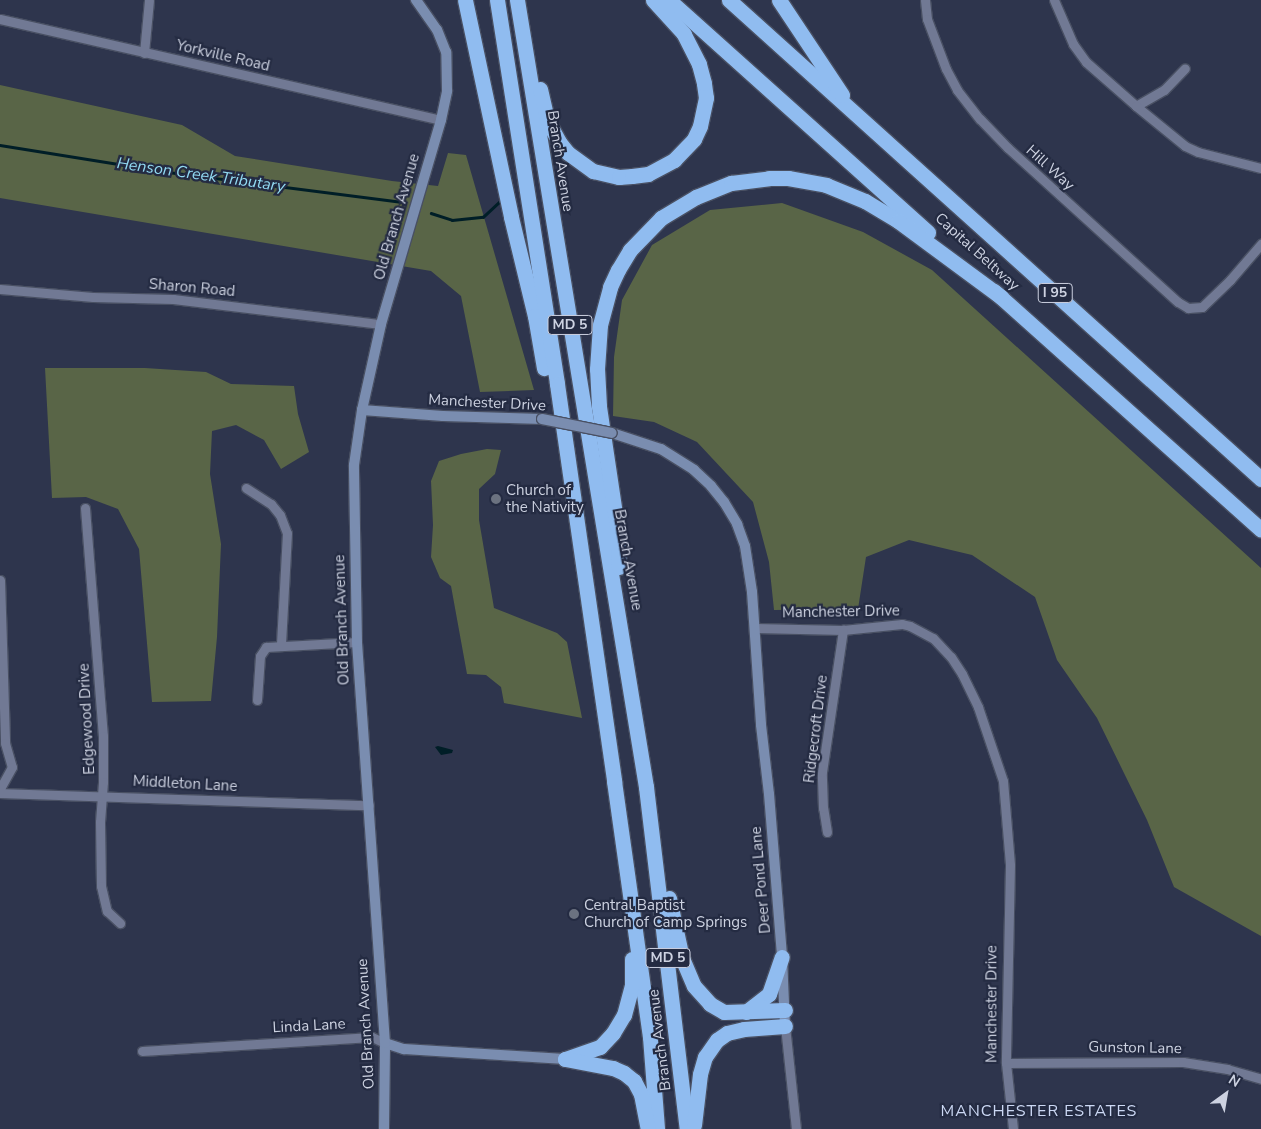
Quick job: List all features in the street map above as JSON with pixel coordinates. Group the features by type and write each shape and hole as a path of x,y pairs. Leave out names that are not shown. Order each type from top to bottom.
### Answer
{"highway":[{"path":"465,0 535,316 575,517"},
{"name":"Branch Avenue","path":"497,0 575,517 650,1037 657,1129"},
{"path":"518,0 547,120 553,132 568,153 580,163 594,171 619,177 648,174 674,160 694,139 704,112 704,83 692,47 675,23 653,0"},
{"name":"Branch Avenue","path":"518,0 646,786 687,1129"},
{"name":"Capital Beltway","path":"669,0 1261,530"},
{"name":"Capital Beltway","path":"728,0 1261,479"},
{"path":"779,0 850,109"},
{"path":"625,651 617,527 599,406 597,347 600,325 610,288 630,250 646,232 678,206 714,188 731,183 769,178 808,181 845,191 884,212 1000,297"},
{"path":"646,786 682,958 694,986 710,1004 724,1012 744,1013 785,1010"},
{"path":"565,1059 600,1047 613,1033 624,1015 632,986 632,958 622,871 624,858"},
{"path":"744,1013 769,994 782,957"},
{"path":"694,1129 700,1074 705,1057 714,1044 727,1033 744,1029 785,1026"},
{"path":"565,1059 613,1068 624,1073 634,1081 642,1094 648,1129"}],"street":[{"path":"144,53 149,0"},
{"name":"Old Branch Avenue","path":"384,1129 385,1043 357,642 354,465 362,410 381,324 441,120 447,91 446,52 437,30 416,0"},
{"name":"Hill Way","path":"925,0 927,19 946,69 957,90 980,119 1008,148 1178,302 1196,308 1208,302 1261,244"},
{"path":"1054,0 1073,44 1086,62 1185,146 1261,168"},
{"name":"Yorkville Road","path":"0,19 441,120"},
{"path":"1136,106 1164,90 1185,68"},
{"name":"Sharon Road","path":"0,290 93,297 173,299 381,324"},
{"name":"Manchester Drive","path":"362,410 443,416 542,419 612,433 661,449 679,460 711,486 724,502 737,524 745,546 755,628 843,630 902,624 924,632 951,658 978,707 1003,781 1010,865 1006,1063 1013,1129"},
{"path":"246,488 271,504 280,515 287,533 281,645"},
{"name":"Edgewood Drive","path":"85,508 100,684 103,757 103,782 100,795 101,886 107,911 120,923"},
{"path":"0,580 4,743 12,767 0,791"},
{"name":"Deer Pond Lane","path":"755,628 782,957 785,1026 796,1129"},
{"name":"Ridgecroft Drive","path":"827,832 823,808 822,772 843,630"},
{"path":"256,700 262,650 266,647 357,642"},
{"name":"Middleton Lane","path":"0,791 368,805"},
{"name":"Linda Lane","path":"142,1051 372,1037 404,1048 565,1059"},
{"name":"Gunston Lane","path":"1006,1063 1183,1062 1227,1069 1261,1080"}],"green space":[{"path":"0,85 182,125 235,156 392,181 438,186 448,153 466,155 534,390 480,392 461,296 431,271 0,198"},
{"path":"782,203 863,232 932,270 1261,568 1261,936 1174,887 1147,820 1097,718 1057,660 1035,597 972,555 909,540 866,557 858,609 774,610 769,562 753,502 697,442 654,422 613,416 614,357 622,300 652,245 710,210"},
{"path":"45,368 145,368 206,372 231,384 294,386 298,414 309,452 281,469 264,440 236,425 212,431 210,474 221,544 217,637 211,701 152,702 139,549 118,509 86,497 52,498"},
{"path":"487,449 501,450 495,474 479,489 479,520 494,608 557,633 567,642 582,718 504,703 501,687 486,675 467,674 451,586 440,578 431,557 433,525 431,481 439,461"}],"water":[{"path":"435,747 453,750 452,753 441,755"}],"waterway":[{"name":"Henson Creek Tributary","path":"0,145 168,172 402,202"},
{"name":"Henson Creek Tributary","path":"431,213 452,220 483,217 500,201"}],"place":[{"name":"Church of the Nativity","path":"496,499"},
{"name":"Central Baptist Church of Camp Springs","path":"574,914"}],"district":[{"name":"MANCHESTER ESTATES","path":"1039,1111"}]}
